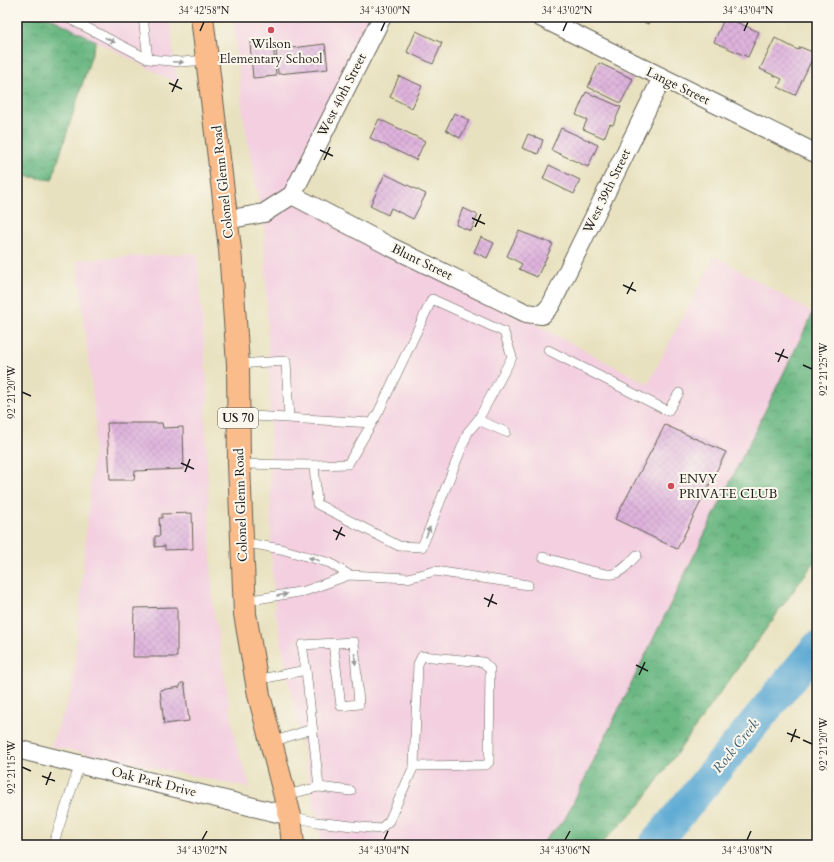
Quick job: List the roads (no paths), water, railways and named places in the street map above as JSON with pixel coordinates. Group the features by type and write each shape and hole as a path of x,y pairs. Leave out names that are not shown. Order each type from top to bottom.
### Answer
{"main road":[{"name":"Colonel Glenn Road","path":"202,17 230,249 238,364 243,602 256,680 288,805 293,845"}],"street":[{"name":"West 40th Street","path":"292,195 382,17"},
{"name":"Lange Street","path":"540,17 817,154"},
{"name":"West 39th Street","path":"551,305 662,78"},
{"path":"226,220 264,213 292,195"},
{"name":"Blunt Street","path":"292,195 389,246 526,313 542,315 551,305"},
{"name":"Oak Park Drive","path":"17,749 80,764 288,805"}],"lane":[{"path":"66,17 76,19 148,59 181,62 207,60"},
{"path":"143,17 148,59"},
{"path":"239,464 348,464 372,423 432,298 504,332 512,358 478,420 468,432 422,547 399,546 317,504 314,465"},
{"path":"548,350 668,411 679,393"},
{"path":"238,364 286,361 289,418"},
{"path":"238,415 372,423"},
{"path":"478,420 506,432"},
{"path":"242,542 281,549 330,563 349,575"},
{"path":"543,556 595,572 613,574 627,567 637,554"},
{"path":"243,602 305,591 349,575 408,578 435,571 528,585"},
{"path":"319,787 302,645 333,643 354,642 359,704 341,706 333,643"},
{"path":"351,791 319,787 288,805 316,822 380,829 389,821 414,766 418,664 422,656 483,662 490,669 490,762 486,765 414,766"},
{"path":"256,680 306,670"},
{"path":"272,742 312,728"},
{"path":"53,845 80,764"}],"waterway":[{"name":"Rock Creek","path":"654,845 817,647"}],"place":[{"name":"Wilson Elementary School","path":"271,30"},
{"name":"ENVY PRIVATE CLUB","path":"671,486"}]}
